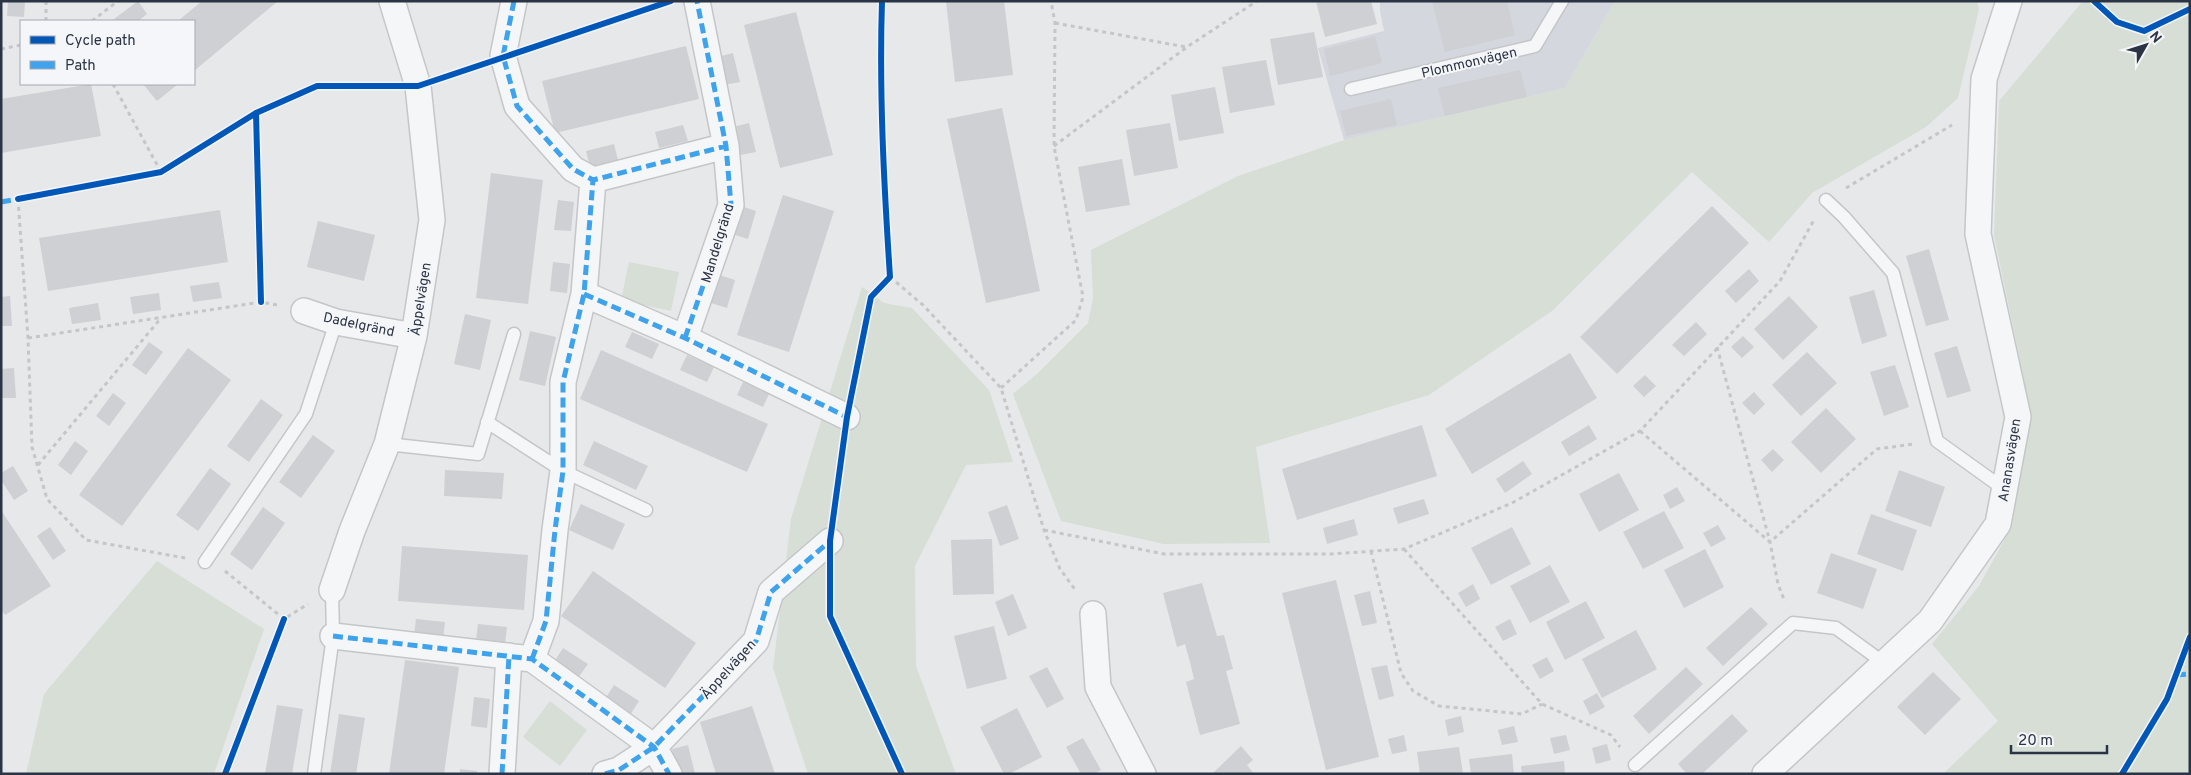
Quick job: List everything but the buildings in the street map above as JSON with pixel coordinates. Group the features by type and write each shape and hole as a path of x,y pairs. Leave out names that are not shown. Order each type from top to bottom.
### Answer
{"street":[{"name":"Äppelvägen","path":"332,590 352,531 387,444 414,336 432,220 418,86 392,1"},
{"path":"514,1 503,56 517,106 573,169 593,180 726,146"},
{"name":"Mandelgränd","path":"685,338 732,205 726,146 697,1"},
{"name":"Ananasvägen","path":"1765,774 1930,622 1998,524 2018,417 1978,234 1984,78 2009,1"},
{"path":"502,774 520,657 546,622 562,471 563,382 584,294 593,180"},
{"path":"584,294 685,338 847,417"},
{"name":"Dadelgränd","path":"304,311 336,322 414,336"},
{"name":"Äppelvägen","path":"605,774 619,770 654,747 756,641 771,592 830,541"},
{"path":"1093,614 1098,687 1143,774"},
{"path":"333,636 520,657 654,747 669,774"}],"lane":[{"name":"Plommonvägen","path":"1351,89 1535,46 1562,1"},
{"path":"1826,200 1893,273 1937,441 2004,490"},
{"path":"205,562 306,414 336,322"},
{"path":"387,444 478,454 514,334"},
{"path":"487,422 562,471 646,510"},
{"path":"314,774 333,636 332,590"},
{"path":"1635,765 1793,623 1836,628 1884,663"}],"path":[{"path":"46,1 46,20"},
{"path":"93,20 118,1"},
{"path":"1001,388 1076,320 1083,297 1054,146 1056,22 1051,1"},
{"path":"1054,146 1187,47 1256,1"},
{"path":"1056,22 1187,47"},
{"path":"1,49 20,45"},
{"path":"114,85 161,172"},
{"path":"1044,530 1164,554 1331,554 1404,549 1512,504 1640,431 1780,280 1826,200 1983,107"},
{"path":"152,174 161,172 169,167"},
{"path":"28,197 18,199 28,338 32,447 48,499 86,540 217,564 284,619 281,628"},
{"path":"884,284 890,277 890,268"},
{"path":"890,277 922,304 1001,388 1044,530 1060,569 1093,614"},
{"path":"260,292 261,302"},
{"path":"28,338 261,302 304,311"},
{"path":"38,465 161,318"},
{"path":"1717,346 1770,542 1778,584 1793,623"},
{"path":"1640,431 1770,542"},
{"path":"1770,542 1877,449 1937,441"},
{"path":"1404,549 1542,704 1611,735 1635,765"},
{"path":"1371,551 1401,673 1413,691 1439,706 1522,714 1542,704"}],"shaded area":[{"path":"1380,1 1615,1 1565,88 1344,140 1318,48 1384,31"},
{"path":"1615,1 1977,1 1979,9 1958,98 1926,127 1812,193 1769,242 1692,172 1552,311 1429,395 1256,447 1270,543 1164,544 1061,521 1013,394 1037,374 1088,323 1093,298 1091,250 1238,176 1344,140 1565,88"},
{"path":"2083,1 2190,1 2190,774 1943,774 1998,721 1932,644 1979,586 2012,526 2031,414 1994,235 1999,101"},
{"path":"629,262 679,272 671,311 621,300"},
{"path":"862,287 884,303 912,308 989,390 1013,462 966,465 915,566 916,666 956,774 808,774 773,668 791,519"},
{"path":"157,561 264,629 214,774 26,774 44,694"},
{"path":"550,701 587,730 560,766 523,737"}],"marked path":[{"path":"514,1 503,56 517,106 573,169 593,180 726,146"},
{"path":"685,338 731,205 726,146 697,1"},
{"path":"532,659 546,621 563,471 563,382 584,294 593,180"},
{"path":"1,202 18,199"},
{"path":"584,294 685,338 847,417"},
{"path":"605,774 619,770 654,747 756,641 771,592 830,541"},
{"path":"333,636 532,659 654,747 669,774"},
{"path":"502,774 509,656"},
{"path":"2176,675 2190,674"}],"cycle path":[{"path":"18,199 161,172 256,113 317,86 418,86 671,1"},
{"path":"882,1 881,70 890,277 871,297 847,417 830,541 830,616 902,774"},
{"path":"2094,1 2117,22 2144,31 2190,9"},
{"path":"256,113 261,302"},
{"path":"225,774 284,619"},
{"path":"2122,774 2167,699 2190,637"}]}
